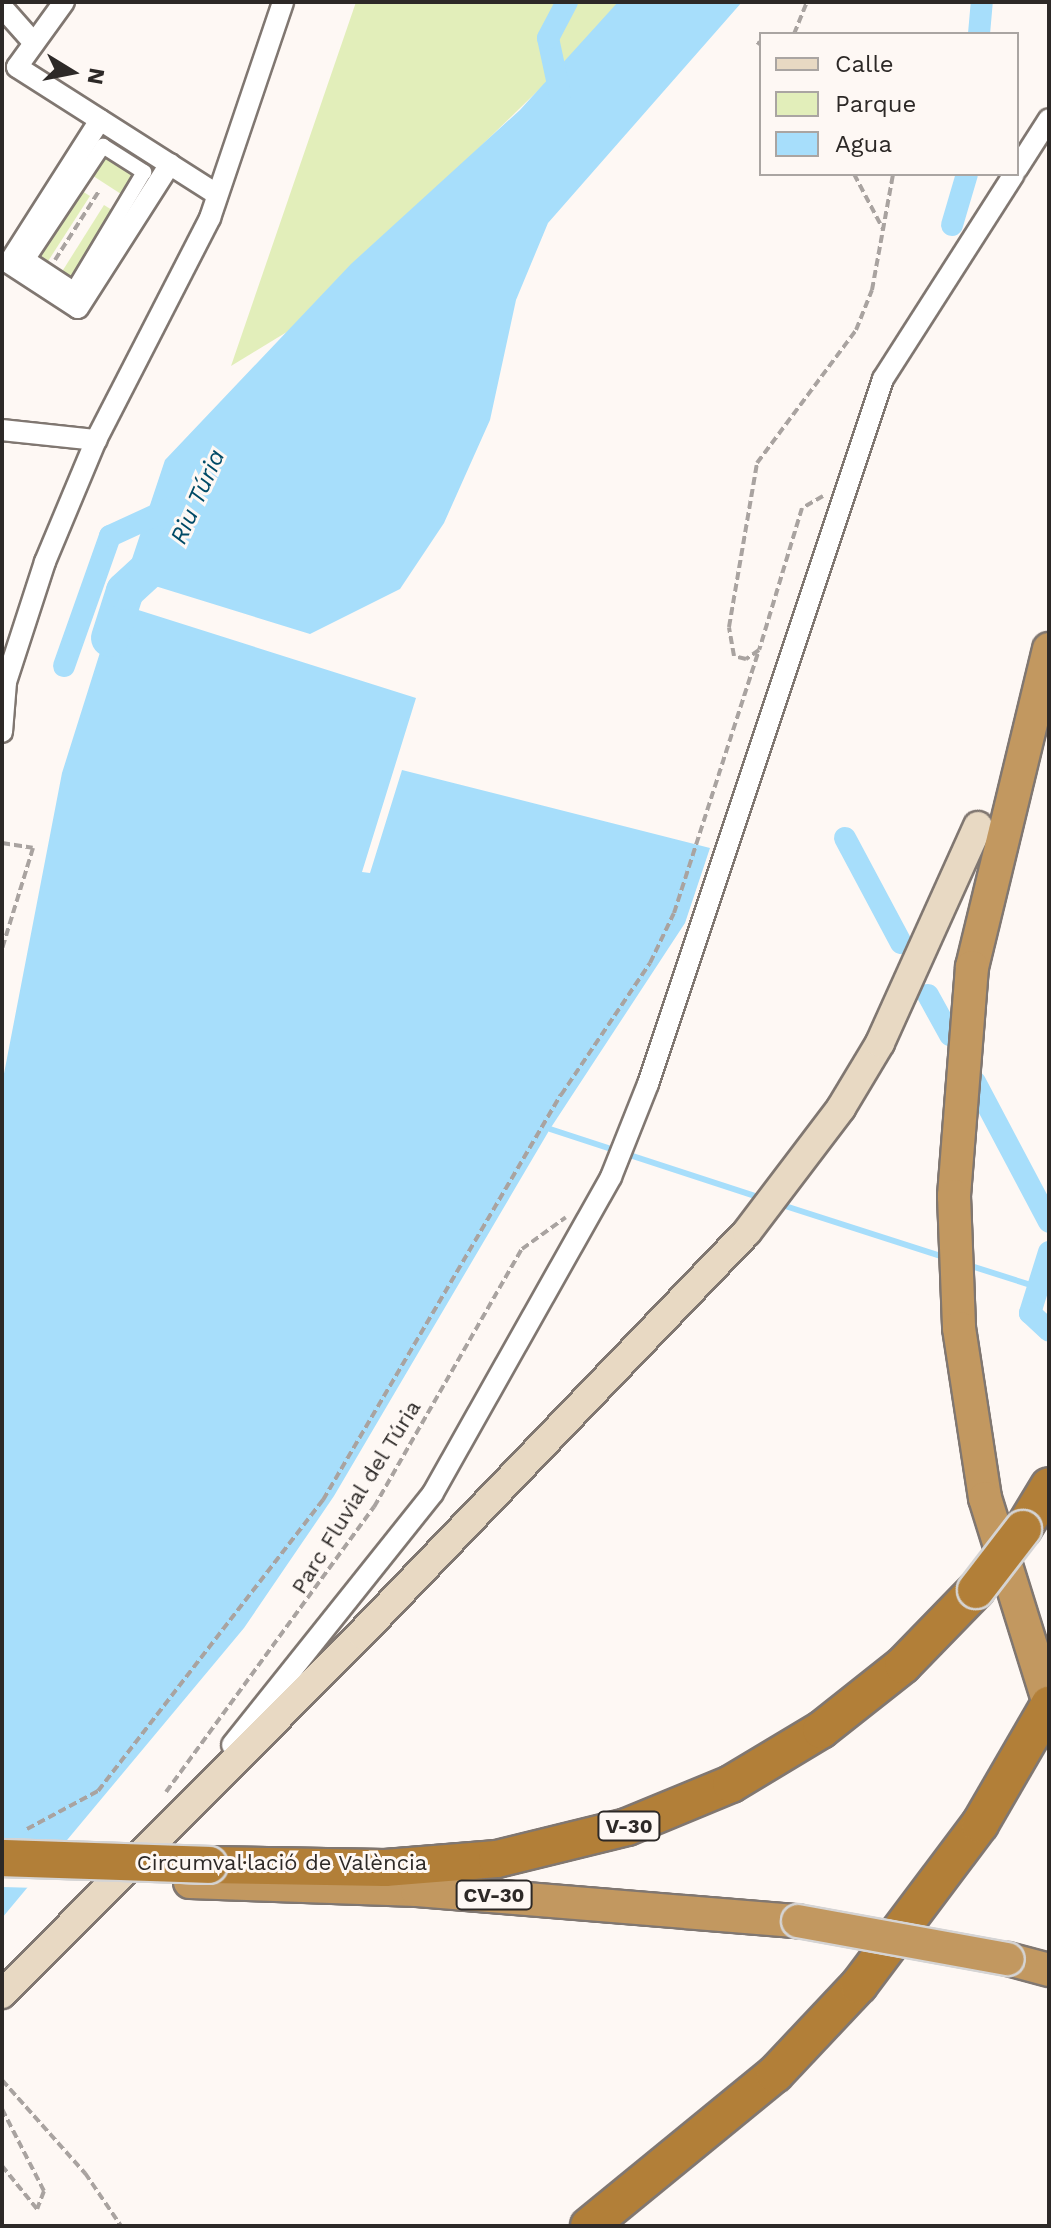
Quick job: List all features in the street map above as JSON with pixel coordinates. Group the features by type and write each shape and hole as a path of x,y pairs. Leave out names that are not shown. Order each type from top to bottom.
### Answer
{"highway":[{"path":"589,2226 775,2074 859,1985 922,1908 1028,1747 1049,1705 985,1498 959,1328 954,1196 972,967 1049,649"},
{"path":"978,826 1035,702"},
{"name":"Circumval·lació de València","path":"8,1846 199,1873 385,1868 497,1859 627,1827 731,1784 821,1730 903,1665 976,1590 1023,1529 1049,1486"},
{"name":"CV-30","path":"2,1874 199,1873 798,1921 1008,1959 1049,1970"}],"main road":[{"path":"2,1994 80,1912 361,1634 747,1232 794,1175 880,1043 978,826"}],"street":[{"path":"64,2 34,43 10,64 215,193"},
{"path":"2,732 11,667 96,440 210,218 215,193 283,2"},
{"path":"2,7 34,43"},
{"path":"1019,167 1049,119"},
{"path":"100,120 9,263 78,308 170,164"},
{"path":"103,146 144,172 74,289 28,259 82,180 103,146"},
{"path":"80,1912 262,1712 433,1493 611,1177 627,1140 883,379 1013,176"},
{"path":"2,430 96,440"}],"path":[{"path":"795,32 807,2"},
{"path":"855,176 883,229"},
{"path":"759,650 746,659 728,644 757,463 856,330 883,229 893,176"},
{"path":"82,180 123,205"},
{"path":"48,272 99,191"},
{"path":"8,1846 98,1791 323,1500 561,1095 650,963 674,913 802,508 848,484"},
{"path":"2,843 33,848 2,949"},
{"name":"Parc Fluvial del Túria","path":"160,1798 200,1754 374,1507 522,1249 553,1220 584,1212"},
{"path":"2,2080 85,2173 121,2226"},
{"path":"2,2109 44,2191 37,2209 2,2166"}],"green space":[{"path":"356,2 629,2 295,327 231,366"},
{"path":"103,146 138,169 121,194 87,172"},
{"path":"74,186 90,196 43,269 28,259"},
{"path":"104,205 120,215 74,289 58,278"}],"water":[{"path":"618,2 742,2 548,223 516,300 490,420 444,523 400,589 310,634 126,577 165,460 351,264 520,110"},
{"path":"120,589 131,592 126,612 132,608 416,698 362,872 370,873 402,770 710,848 685,923 550,1129 334,1496 244,1628 2,1918 2,1084 62,773"}],"pier":[{"path":"2,1840 76,1843 38,1888 2,1887"}],"waterway":[{"path":"560,94 548,38 567,2"},
{"path":"979,32 982,2"},
{"path":"952,225 966,176"},
{"path":"64,666 110,536 171,508"},
{"name":"Riu Túria","path":"110,638 125,591 175,545"},
{"path":"845,838 901,943"},
{"path":"928,995 950,1035"},
{"path":"975,1082 1049,1222"},
{"path":"550,1129 764,1199"},
{"path":"779,1204 947,1258"},
{"path":"1049,1252 1030,1313 1049,1331"},
{"path":"965,1264 1034,1286"},
{"path":"1043,1289 1049,1291"}]}
